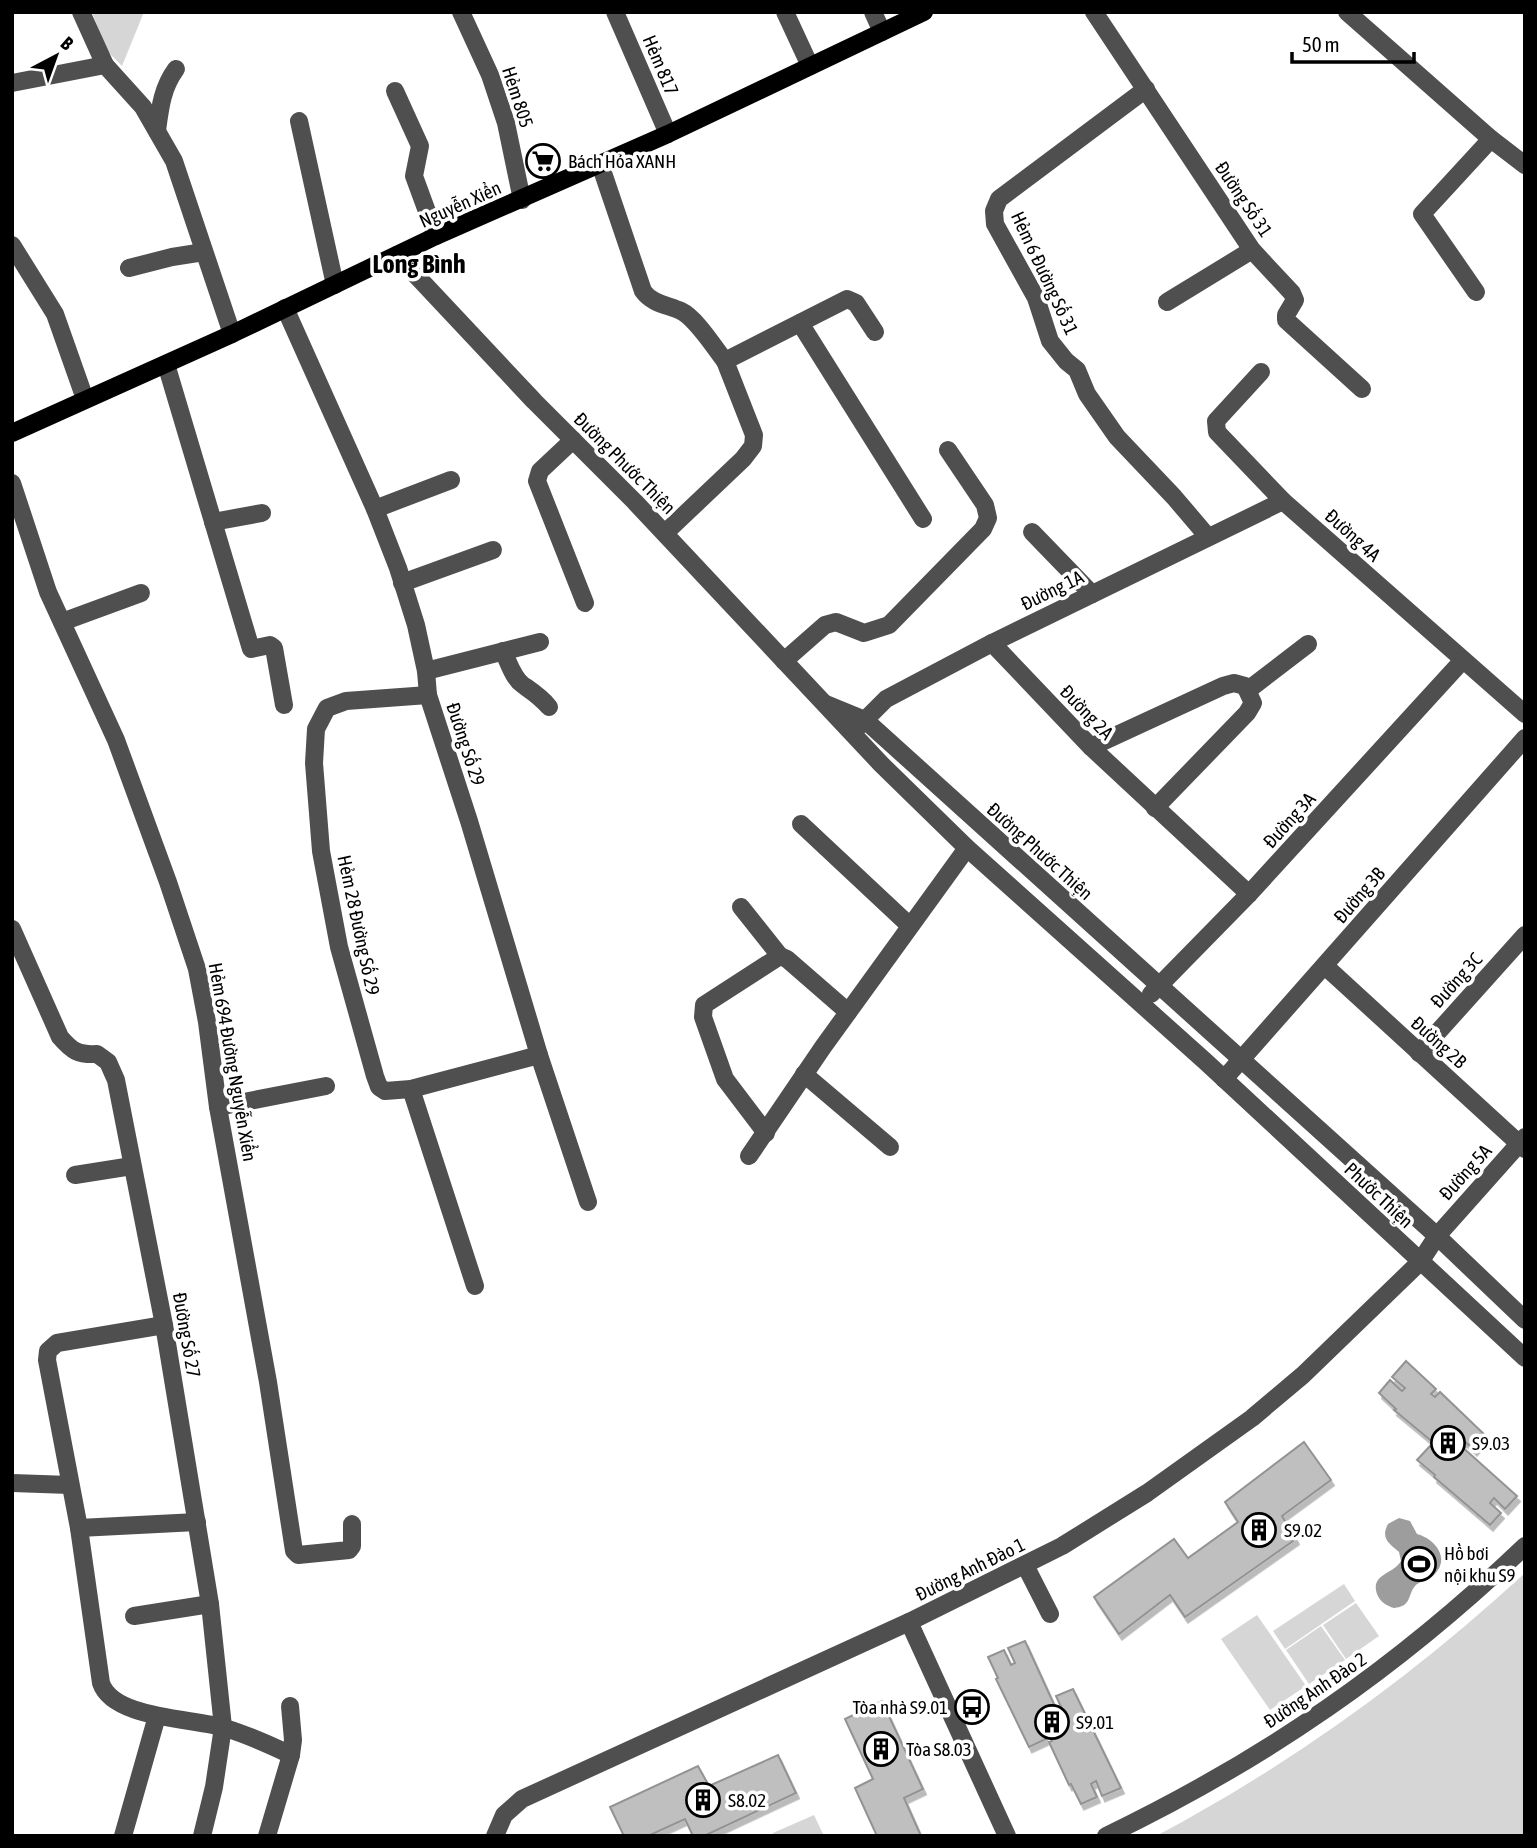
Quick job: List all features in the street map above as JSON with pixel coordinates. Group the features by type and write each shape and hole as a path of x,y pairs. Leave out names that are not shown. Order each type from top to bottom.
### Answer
{"main road":[{"name":"Nguyễn Xiển","path":"12,433 232,334 436,236 668,134 924,12"}],"street":[{"path":"80,12 105,65 143,107 174,161 232,334"},
{"name":"Hẻm 805","path":"461,12 490,75 506,123 522,200"},
{"name":"Hẻm 817","path":"615,12 668,134"},
{"path":"785,12 810,66"},
{"path":"873,12 882,32"},
{"name":"Đường Số 31","path":"1094,12 1252,250 1292,292 1295,299 1286,314 1286,320 1362,388"},
{"path":"1347,12 1491,139 1525,164"},
{"path":"12,83 105,65"},
{"path":"157,131 160,101 176,69"},
{"name":"Hẻm 6 Đường Số 31","path":"1146,89 999,199 994,211 995,224 1036,298 1050,341 1077,370 1087,394 1117,437 1208,537"},
{"path":"396,91 420,146 414,176 436,236"},
{"path":"299,121 335,285"},
{"path":"1476,292 1422,214 1491,139"},
{"path":"600,164 643,291 646,296 683,312 695,322 724,361 754,435 753,446 718,484 665,533"},
{"path":"12,245 55,314 85,399"},
{"path":"1167,302 1252,250"},
{"path":"129,268 204,252"},
{"name":"Đường Phước Thiện","path":"397,255 665,533 850,734 967,848 1206,1062"},
{"path":"724,361 847,299 856,303 875,332"},
{"name":"Đường Số 29","path":"285,309 374,509 402,583 416,625 428,695 539,1055 589,1202"},
{"path":"800,323 923,519"},
{"path":"166,364 251,649 270,645 274,648 284,705"},
{"name":"Đường 4A","path":"1261,372 1216,421 1217,432 1283,501 1523,713"},
{"path":"573,440 540,471 537,481 585,603"},
{"path":"784,661 825,625 836,622 864,633 889,625 983,528 988,518 985,505 948,450"},
{"path":"374,509 451,480"},
{"name":"Hẻm 694 Đường Nguyễn Xiển","path":"12,483 48,592 116,740 197,969 218,1107 268,1382 294,1551 298,1555 349,1550 352,1546 352,1524"},
{"name":"Đường 1A","path":"850,734 886,699 992,643 1283,501"},
{"path":"214,522 262,513"},
{"path":"1032,532 1092,594"},
{"path":"402,583 493,550"},
{"path":"62,622 141,593"},
{"path":"426,671 540,642"},
{"name":"Đường 2A","path":"992,643 1091,747 1249,894"},
{"path":"1248,690 1308,644"},
{"path":"503,651 522,685 540,695 549,707"},
{"name":"Đường 3A","path":"1142,1004 1249,894 1463,660"},
{"path":"1091,747 1223,686 1234,683 1245,686 1254,703 1247,713 1154,808"},
{"name":"Hẻm 28 Đường Số 29","path":"428,695 346,701 327,708 316,729 314,763 321,851 339,947 374,1076 379,1087 385,1091 411,1089 539,1055"},
{"name":"Đường Phước Thiện","path":"823,702 865,720 1221,1043"},
{"name":"Đường 3B","path":"1224,1079 1525,738"},
{"path":"801,824 910,926"},
{"path":"749,1156 804,1074 967,848"},
{"path":"741,907 780,956 787,959 848,1012"},
{"name":"Đường Số 27","path":"12,929 60,1037 72,1051 80,1055 97,1054 108,1062 116,1080 164,1325 210,1605 223,1727 214,1787 202,1836"},
{"name":"Đường 3C","path":"1419,1052 1525,935"},
{"path":"766,1133 726,1079 702,1010 708,1001 780,956"},
{"name":"Đường 2B","path":"1325,966 1523,1143"},
{"name":"Phước Thiện","path":"1221,1043 1437,1236 1525,1320"},
{"name":"Phước Thiện","path":"1206,1062 1525,1358"},
{"path":"804,1074 890,1147"},
{"path":"218,1107 326,1086"},
{"path":"411,1089 475,1286"},
{"name":"Đường 5A","path":"1420,1262 1437,1236 1523,1143"},
{"path":"75,1175 132,1166"},
{"name":"Đường Anh Đào 1","path":"495,1836 504,1815 522,1799 909,1622 1025,1565 1115,1514 1252,1418 1303,1375 1420,1262"},
{"path":"164,1325 57,1343 48,1351 79,1528 103,1691 110,1699 157,1716 223,1727 291,1755"},
{"path":"12,1483 70,1485"},
{"path":"79,1528 197,1522"},
{"name":"Đường Anh Đào 2","path":"1106,1836 1226,1773 1334,1704 1427,1634 1525,1546"},
{"path":"1025,1565 1050,1614"},
{"path":"134,1616 210,1605"},
{"path":"909,1622 1007,1836"},
{"path":"267,1836 291,1755 293,1740 290,1706"},
{"path":"123,1836 157,1716"}],"shaded area":[{"path":"92,12 144,12 122,66 107,51"},
{"path":"1399,1518 1410,1521 1417,1534 1435,1545 1439,1550 1441,1562 1434,1575 1415,1586 1404,1605 1394,1608 1380,1599 1376,1587 1380,1578 1401,1561 1399,1552 1387,1541 1385,1534 1388,1524"},
{"path":"1525,1573 1525,1836 1156,1836 1206,1809 1349,1716 1439,1648"},
{"path":"1344,1584 1355,1601 1285,1649 1273,1631"},
{"path":"1356,1603 1379,1636 1346,1659 1323,1625"},
{"path":"1257,1615 1306,1686 1270,1710 1221,1639"},
{"path":"1321,1626 1345,1660 1309,1684 1286,1650"},
{"path":"814,1815 824,1836 774,1836 773,1833"}],"building":[{"name":"S9.03","path":"1406,1361 1436,1389 1431,1394 1435,1397 1440,1392 1486,1436 1474,1450 1464,1441 1460,1445 1517,1496 1505,1509 1494,1498 1490,1503 1501,1513 1490,1525 1417,1460 1430,1446 1437,1453 1441,1449 1394,1410 1396,1409 1379,1393 1390,1380 1402,1391 1405,1388 1392,1377"},
{"name":"S9.02","path":"1304,1442 1331,1480 1282,1516 1296,1539 1185,1617 1170,1595 1119,1634 1094,1597 1174,1539 1188,1558 1238,1522 1225,1502"},
{"name":"S9.01","path":"1025,1641 1057,1711 1062,1709 1056,1696 1073,1689 1121,1788 1102,1796 1096,1781 1091,1784 1097,1797 1081,1804 1071,1784 1069,1785 1049,1742 1052,1741 1046,1729 1042,1730 1046,1739 1029,1747 988,1657 1004,1650 1011,1665 1015,1663 1008,1648"},
{"name":"Tòa S8.03","path":"882,1701 923,1789 904,1798 921,1836 877,1836 855,1788 873,1779 845,1719"},
{"name":"S8.02","path":"778,1755 796,1793 704,1836 693,1836 685,1819 648,1836 624,1836 610,1807 698,1766 709,1786"}],"place":[{"name":"Bách Hóa XANH","path":"543,161"},
{"name":"S9.03","path":"1448,1443"},
{"name":"S9.02","path":"1259,1530"},
{"name":"Hồ bơi nội khu S9","path":"1419,1564"},
{"name":"Tòa nhà S9.01","path":"972,1707"},
{"name":"S9.01","path":"1052,1722"},
{"name":"Tòa S8.03","path":"881,1749"},
{"name":"S8.02","path":"703,1800"}],"district":[{"name":"Long Bình","path":"419,264"}]}
